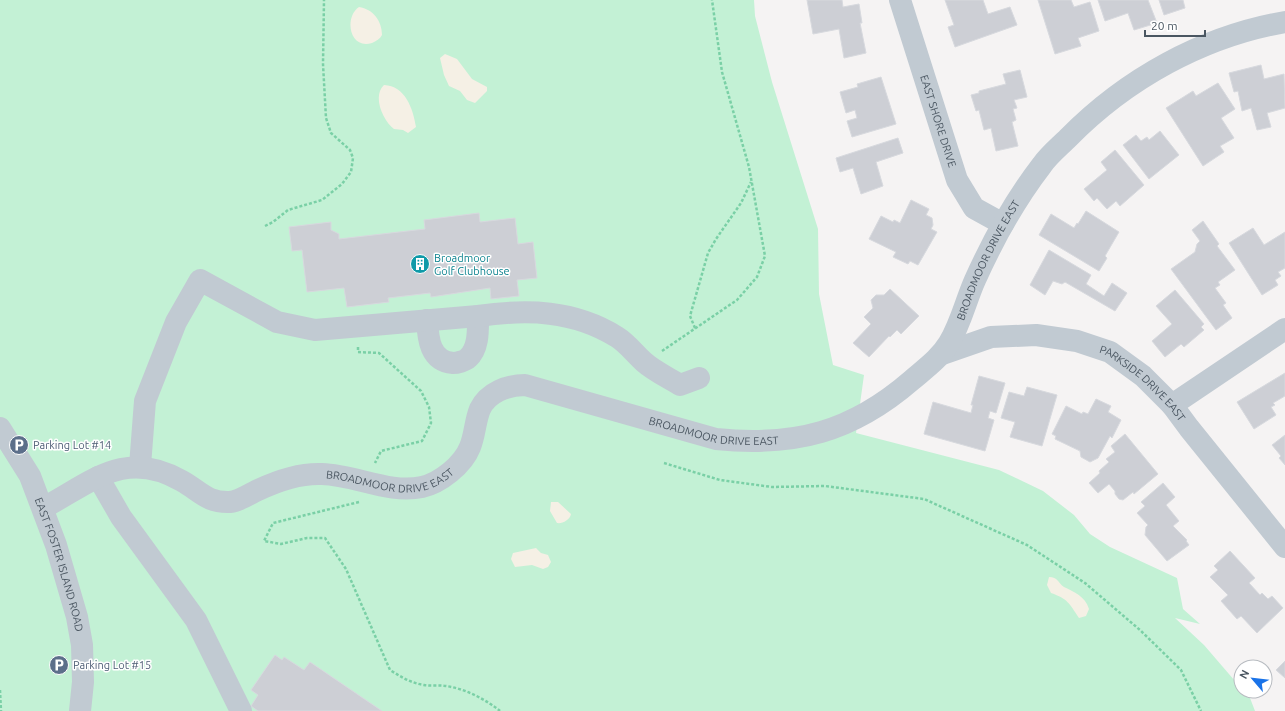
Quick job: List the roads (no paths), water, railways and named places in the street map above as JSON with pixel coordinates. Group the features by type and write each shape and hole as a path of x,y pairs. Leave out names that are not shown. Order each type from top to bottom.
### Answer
{"street":[{"name":"EAST SHORE DRIVE","path":"900,0 957,180 974,208 1003,224"},
{"name":"BROADMOOR DRIVE EAST","path":"43,508 98,477 116,470 140,466 174,476 200,494 217,501 237,500 270,484 292,477 320,474 343,476 395,489 411,489 426,486 441,478 460,462 470,447 478,416 485,401 499,390 510,386 519,385 548,391 716,439 744,442 773,441 804,437 837,427 870,412 907,384 942,354 960,322 975,281 1003,224 1042,164 1086,120 1111,100 1172,60 1196,49 1262,26 1285,22"},
{"path":"140,466 145,401 176,322 200,280 277,322 315,330 501,313 540,312 577,319 599,327 619,338 645,363 680,385 699,378"},
{"path":"427,320 430,347 438,358 445,362 457,363 468,358 475,347 478,336 478,316"},
{"path":"1172,405 1285,329"},
{"name":"PARKSIDE DRIVE EAST","path":"942,354 991,337 1036,335 1076,341 1110,352 1143,376 1172,405 1285,547"},
{"name":"EAST FOSTER ISLAND ROAD","path":"0,428 30,476 43,508 77,617 82,652 83,682 80,711"},
{"path":"98,477 121,517 196,620 240,711"}],"place":[{"name":"Broadmoor Golf Clubhouse","path":"420,264"},
{"name":"Parking Lot #14","path":"19,445"},
{"name":"Parking Lot #15","path":"59,665"}]}
